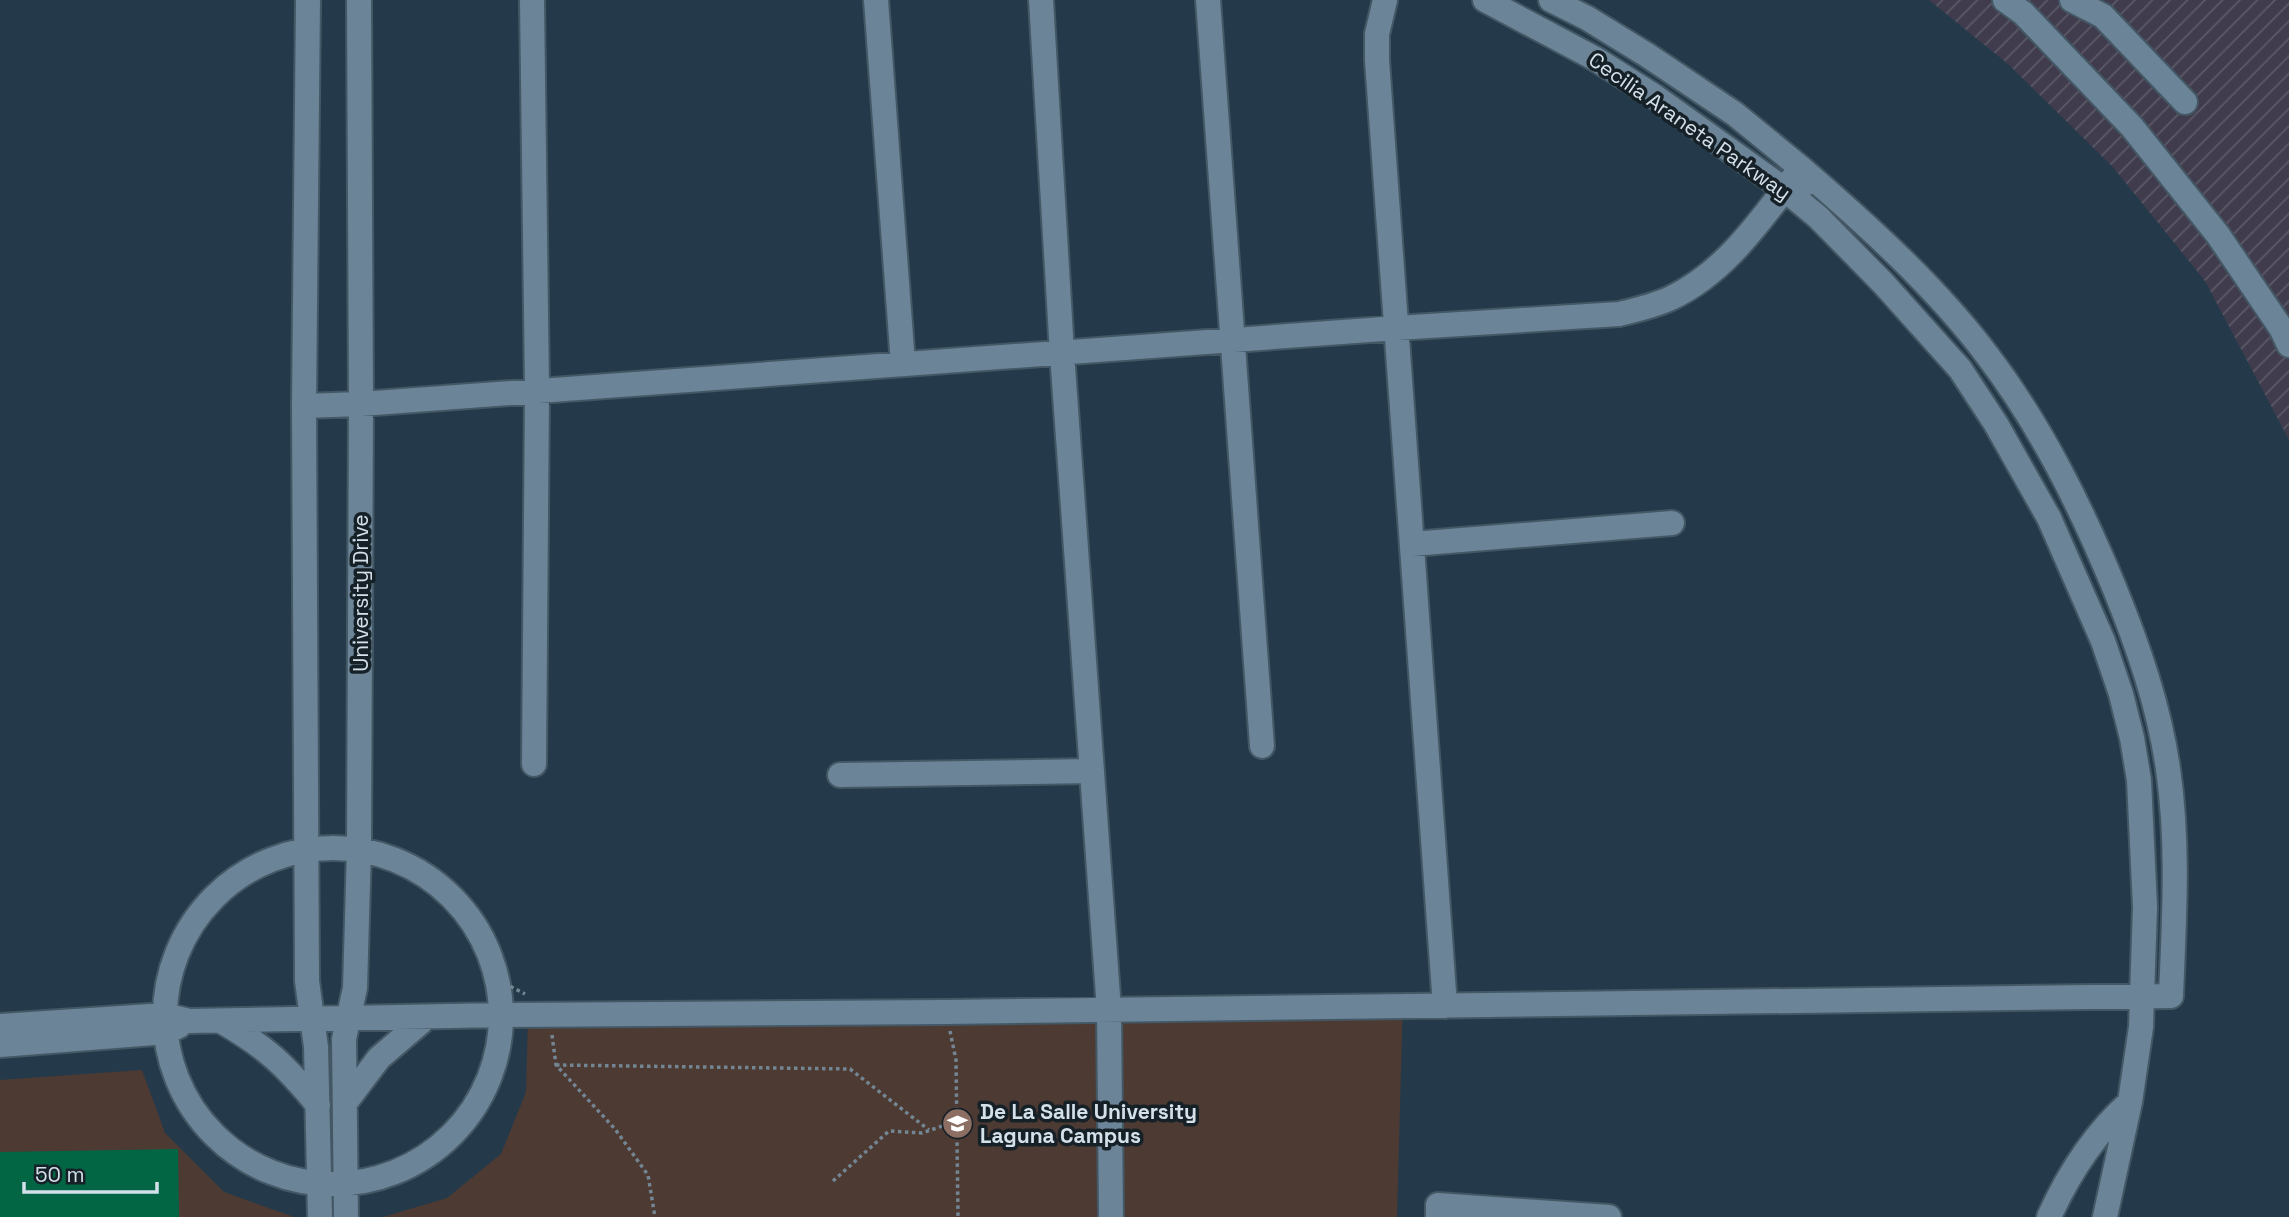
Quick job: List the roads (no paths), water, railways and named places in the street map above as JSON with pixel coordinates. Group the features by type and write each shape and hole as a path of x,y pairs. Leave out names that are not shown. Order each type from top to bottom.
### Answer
{"street":[{"path":"308,0 304,406 307,981 316,1046 320,1217"},
{"name":"University Drive","path":"346,1217 345,1040 355,988 359,849 359,0"},
{"path":"532,0 537,391 534,764"},
{"path":"877,0 903,364"},
{"path":"1041,0 1062,353 1109,1010 1111,1217"},
{"path":"1208,0 1262,746"},
{"path":"1385,0 1377,34 1377,60 1445,1006"},
{"name":"Cecilia Araneta Parkway","path":"1485,0 1594,58 1698,127 1818,217 1883,283 1960,369 2025,472 2077,580 2103,642 2121,694 2139,780 2145,907 2143,996 2130,1102 2105,1217"},
{"name":"Cecilia Araneta Parkway","path":"1551,0 1617,36 1735,114 1851,211 1960,321 2011,388 2041,437 2071,490 2095,541 2141,658 2162,733 2174,833 2175,895 2171,996 2143,996"},
{"path":"2072,0 2103,16 2185,102"},
{"path":"2018,4 2132,127 2218,235 2286,332"},
{"path":"304,406 1619,314 1670,299 1719,266 1740,245 1801,168"},
{"name":"Cecilia Araneta Parkway","path":"1801,168 1818,217"},
{"path":"1412,544 1672,523"},
{"path":"840,775 1092,771"},
{"path":"308,849 359,849 398,859 434,880 463,907 485,942 498,980 502,1015 496,1060 481,1098 456,1132 424,1158 387,1176 346,1185 320,1185 281,1177 245,1160 214,1135 189,1103 173,1067 166,1023 169,979 180,947 197,918 219,892 245,872 275,857 308,849"},
{"path":"0,1045 189,1021 2143,996"},
{"path":"345,1103 379,1058 427,1017"},
{"path":"220,1021 264,1047 283,1064 318,1105"},
{"path":"0,1026 166,1023"},
{"path":"2049,1217 2058,1196 2089,1147 2130,1102"},
{"path":"2089,1147 2119,1154"},
{"path":"1438,1217 1438,1205 1609,1217"}],"place":[{"name":"De La Salle University Laguna Campus","path":"957,1123"}]}
